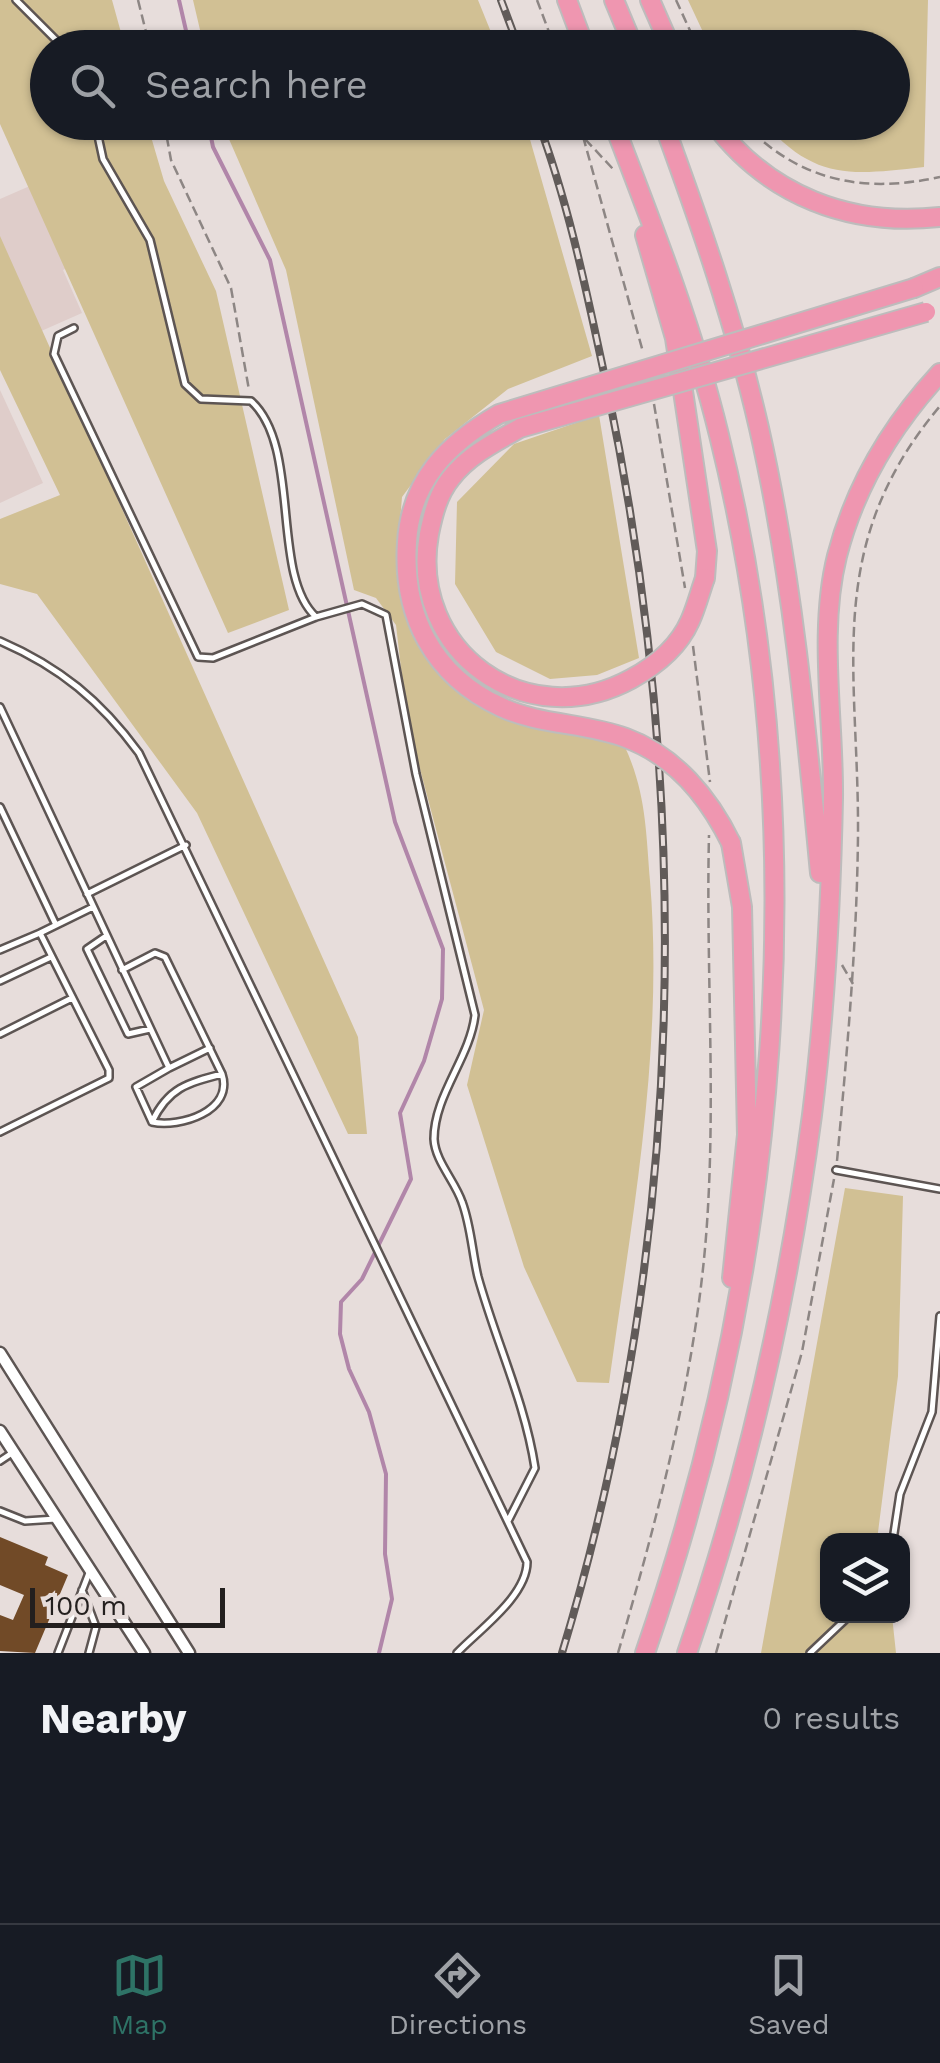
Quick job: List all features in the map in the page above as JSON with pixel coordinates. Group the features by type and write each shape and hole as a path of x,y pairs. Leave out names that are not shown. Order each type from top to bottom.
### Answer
{"highway":[{"path":"567,0 578,30"},
{"path":"614,0 626,30"},
{"path":"650,0 663,30"},
{"path":"617,140 675,338 708,551 704,578 690,624 658,664 610,690 580,698 531,696 467,661 448,639 427,589 424,562 433,510 451,478 481,450 520,428 933,309"},
{"path":"619,140 692,335 720,439 764,693 773,884 770,1034 752,1230 722,1378 674,1562 645,1653"},
{"path":"670,140 713,258 763,447 802,680 826,938"},
{"path":"726,140 735,152 783,188 840,214 903,222 940,218"},
{"path":"722,1378 747,1135 742,908 730,842 714,808 683,773 628,738 502,708 452,675 426,647 413,612 405,571 415,492 438,459 467,432 499,414 914,288 940,276"},
{"path":"688,1653 751,1440 812,1113 833,798 830,624 836,558 862,487 902,414 940,373"}],"street":[{"path":"0,1353 190,1653"},
{"path":"0,1431 144,1653"}],"lane":[{"path":"16,0 46,30"},
{"path":"98,140 102,159 150,240 185,384 201,399 251,401 270,434 288,514 298,594 316,616"},
{"path":"74,328 58,336 54,354 195,653 213,658 316,616 362,604 386,616 393,633 396,684 416,774 471,982 473,1033 447,1091 434,1137 462,1200 478,1275 532,1443 536,1468 508,1522"},
{"path":"0,641 66,675 97,700 139,753 527,1562 527,1576 456,1653"},
{"path":"0,707 168,1068"},
{"path":"0,807 56,926"},
{"path":"88,894 186,845"},
{"path":"0,950 93,907"},
{"path":"0,1132 109,1078 109,1070 40,933"},
{"path":"106,936 88,949 128,1034 150,1028"},
{"path":"122,970 160,952 210,1048 225,1088 216,1104 172,1126 152,1122"},
{"path":"0,981 52,957"},
{"path":"0,1034 72,998"},
{"path":"152,1122 136,1087 210,1048"},
{"path":"152,1122 164,1097 175,1089 222,1074"},
{"path":"836,1170 940,1189"},
{"path":"894,1533 900,1494 932,1412 940,1316"},
{"path":"0,1460 15,1452"},
{"path":"0,1511 26,1521 56,1519"},
{"path":"58,1653 90,1570"},
{"path":"82,1589 96,1627 90,1653"},
{"path":"810,1653 842,1623"}],"path":[{"path":"138,0 146,30"},
{"path":"537,0 548,30"},
{"path":"676,0 690,30"},
{"path":"167,140 171,160 231,288 251,401"},
{"path":"585,140 643,351"},
{"path":"587,140 631,189"},
{"path":"765,140 798,165 845,184 897,186 940,177"},
{"path":"651,389 686,594"},
{"path":"691,631 710,786"},
{"path":"618,1653 646,1556 672,1440 694,1324 708,1210 712,1050 709,824"}],"shaded area":[{"path":"0,0 112,0 120,30 30,30 30,140 152,140 164,181 216,291 289,610 228,633 0,124"},
{"path":"193,0 478,0 490,30 200,30"},
{"path":"688,0 928,0 924,167 876,172 836,170 818,165 781,140 910,140 910,30 702,30"},
{"path":"229,140 530,140 592,356 508,389 445,439 402,497 396,571 412,635 443,676 499,716 625,747 637,780 650,881 653,1007 636,1196 609,1383 577,1382 524,1267 467,1085 484,1010 407,720 396,625 376,598 354,590 286,270"},
{"path":"39,182 76,264 63,270 82,313 39,332 0,246 0,199"},
{"path":"0,236 358,1037 367,1134 348,1134 197,813 37,594 0,584 0,519 60,495 0,370"},
{"path":"0,390 43,483 0,503"},
{"path":"599,415 639,658 597,675 550,679 496,652 455,584 457,502 514,444"},
{"path":"845,1188 903,1196 898,1376 878,1533 820,1533 820,1623 893,1623 896,1653 761,1653"}],"building":[{"path":"0,1537 48,1557 45,1565 68,1575 35,1653 0,1651 0,1615 13,1620 24,1595 0,1585"}],"waterway":[{"path":"179,0 186,30"},
{"path":"212,140 270,260 395,822 443,949 442,999 424,1061 400,1113 411,1179 362,1279 341,1302 340,1334 349,1369 369,1412 386,1474 385,1554 392,1599 379,1653"}],"railway":[{"path":"501,0 512,30"},
{"path":"544,140 585,287 635,544 654,703 664,863 664,1023 654,1183 634,1341 603,1498 562,1653"}]}
